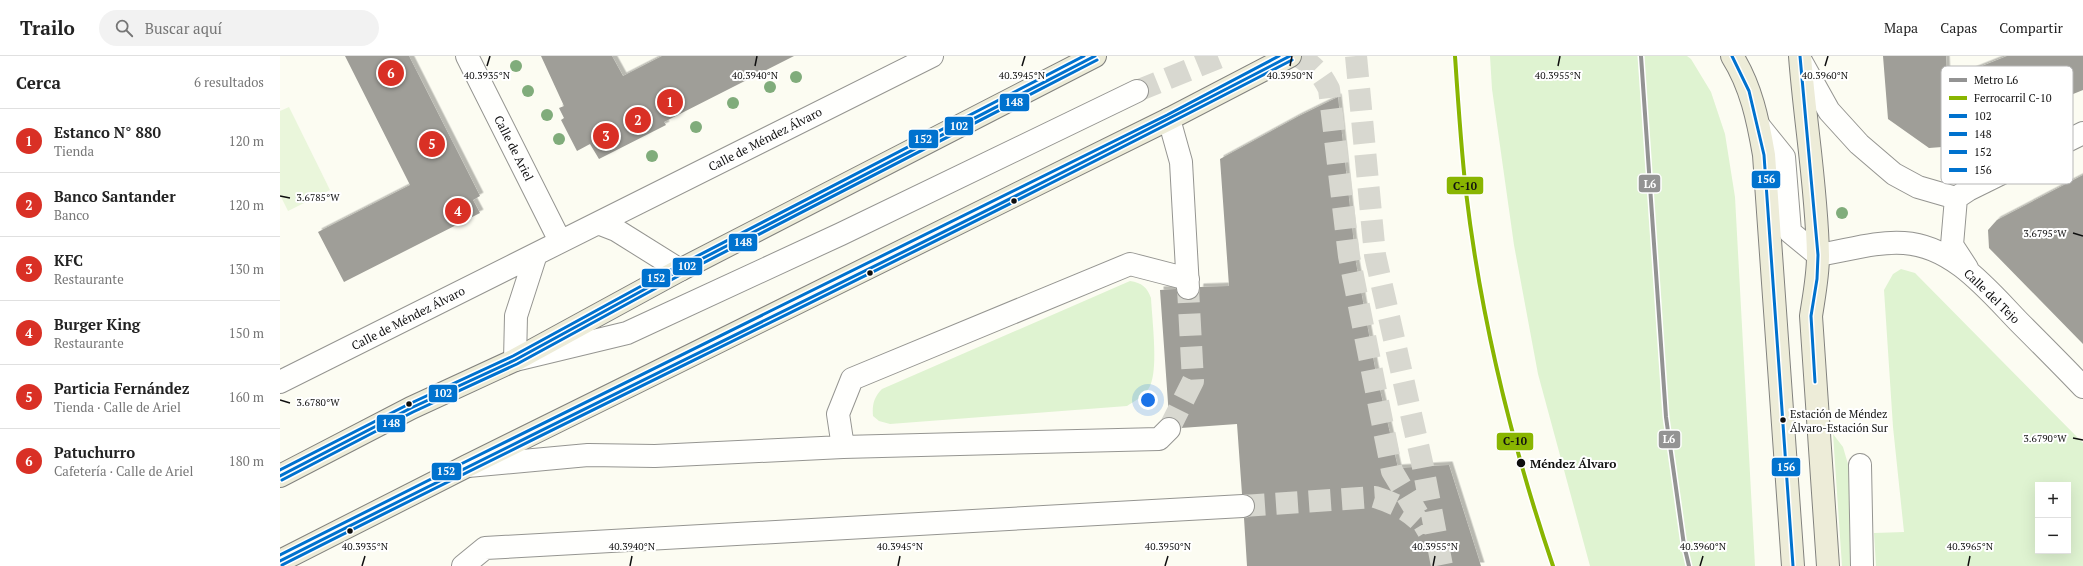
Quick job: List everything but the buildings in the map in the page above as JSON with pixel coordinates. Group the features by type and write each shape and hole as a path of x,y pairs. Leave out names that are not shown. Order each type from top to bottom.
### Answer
{"main road":[{"path":"280,476 411,408 515,360 680,270 1094,56"},
{"path":"280,561 466,466 1168,119 1290,56"},
{"path":"1732,56 1745,79 1759,126 1765,162 1793,566"},
{"path":"1800,59 1810,152 1818,255 1811,316 1828,566"}],"street":[{"name":"Calle de Ariel","path":"467,56 560,241"},
{"name":"Calle de Méndez Álvaro","path":"280,382 932,56"},
{"path":"1800,59 1830,111 1859,144 1894,174 1918,187 1956,198 1980,184"},
{"path":"536,254 516,316 515,360 627,333 841,234 1137,91"},
{"path":"843,447 838,414 852,379 1130,264 1188,284 1181,162 1168,119"},
{"path":"1759,126 1784,157 1790,232 1818,255"},
{"path":"2073,138 2083,133"},
{"path":"1956,198 1952,245 1969,271"},
{"path":"598,223 616,230 680,270"},
{"name":"Calle del Tejo","path":"1818,255 1846,251 1869,245 1905,243 1936,251 1969,271 2083,387"},
{"path":"466,466 588,455 655,456 843,447 1159,439 1169,429"},
{"path":"1860,464 1862,566"},
{"path":"463,566 485,548 1243,506"}],"green space":[{"path":"1490,56 1687,56 1691,59 1711,92 1725,134 1735,197 1755,566 1590,566 1538,374 1514,245 1492,89"},
{"path":"289,107 330,190 288,211 280,195 280,111"},
{"path":"1901,269 1915,273 2083,443 2083,566 1876,566 1874,533 1904,532 1893,427 1884,290 1893,274"},
{"path":"1130,281 1144,286 1151,298 1154,370 1152,380 1147,391 1127,406 890,424 879,421 873,416 874,401 882,389"},
{"path":"1833,434 1843,447 1852,478 1851,566 1842,566"}],"tunnel":[{"path":"1137,91 1223,56"},
{"path":"1298,56 1316,70 1323,78 1329,89 1349,256 1392,471 1428,531"},
{"path":"1356,56 1375,255 1423,467 1442,566"},
{"path":"1169,429 1193,381 1188,288"},
{"path":"1243,506 1375,497 1398,506 1418,520"}],"metro line":[{"name":"L6","path":"1641,56 1666,417 1684,545 1689,566"}],"rail line":[{"name":"C-10","path":"1455,56 1466,192 1472,240 1489,334 1511,428 1553,566"}],"transit line":[{"name":"152","path":"280,470 409,404 513,356 678,266 1084,56"},
{"name":"102","path":"280,476 411,408 515,360 680,270 1095,56"},
{"name":"152","path":"280,555 1167,115 1279,56"},
{"name":"102","path":"280,561 1039,184 1290,56"},
{"name":"156","path":"1732,56 1749,91 1764,155 1793,566"},
{"name":"156","path":"1800,56 1818,255 1817,279 1811,316 1815,382"},
{"name":"148","path":"282,480 413,412 517,364 682,274 1097,60"},
{"name":"148","path":"282,565 1041,188 1292,60"}],"place":[{"name":"Patuchurro","path":"391,73"},
{"name":"Estanco N° 880","path":"670,102"},
{"name":"Banco Santander","path":"638,120"},
{"name":"KFC","path":"606,136"},
{"name":"Particia Fernández","path":"432,144"},
{"name":"Burger King","path":"458,211"},
{"name":"Estación de Méndez Álvaro-Estación Sur","path":"1783,420"},
{"name":"Méndez Álvaro","path":"1521,463"}]}
